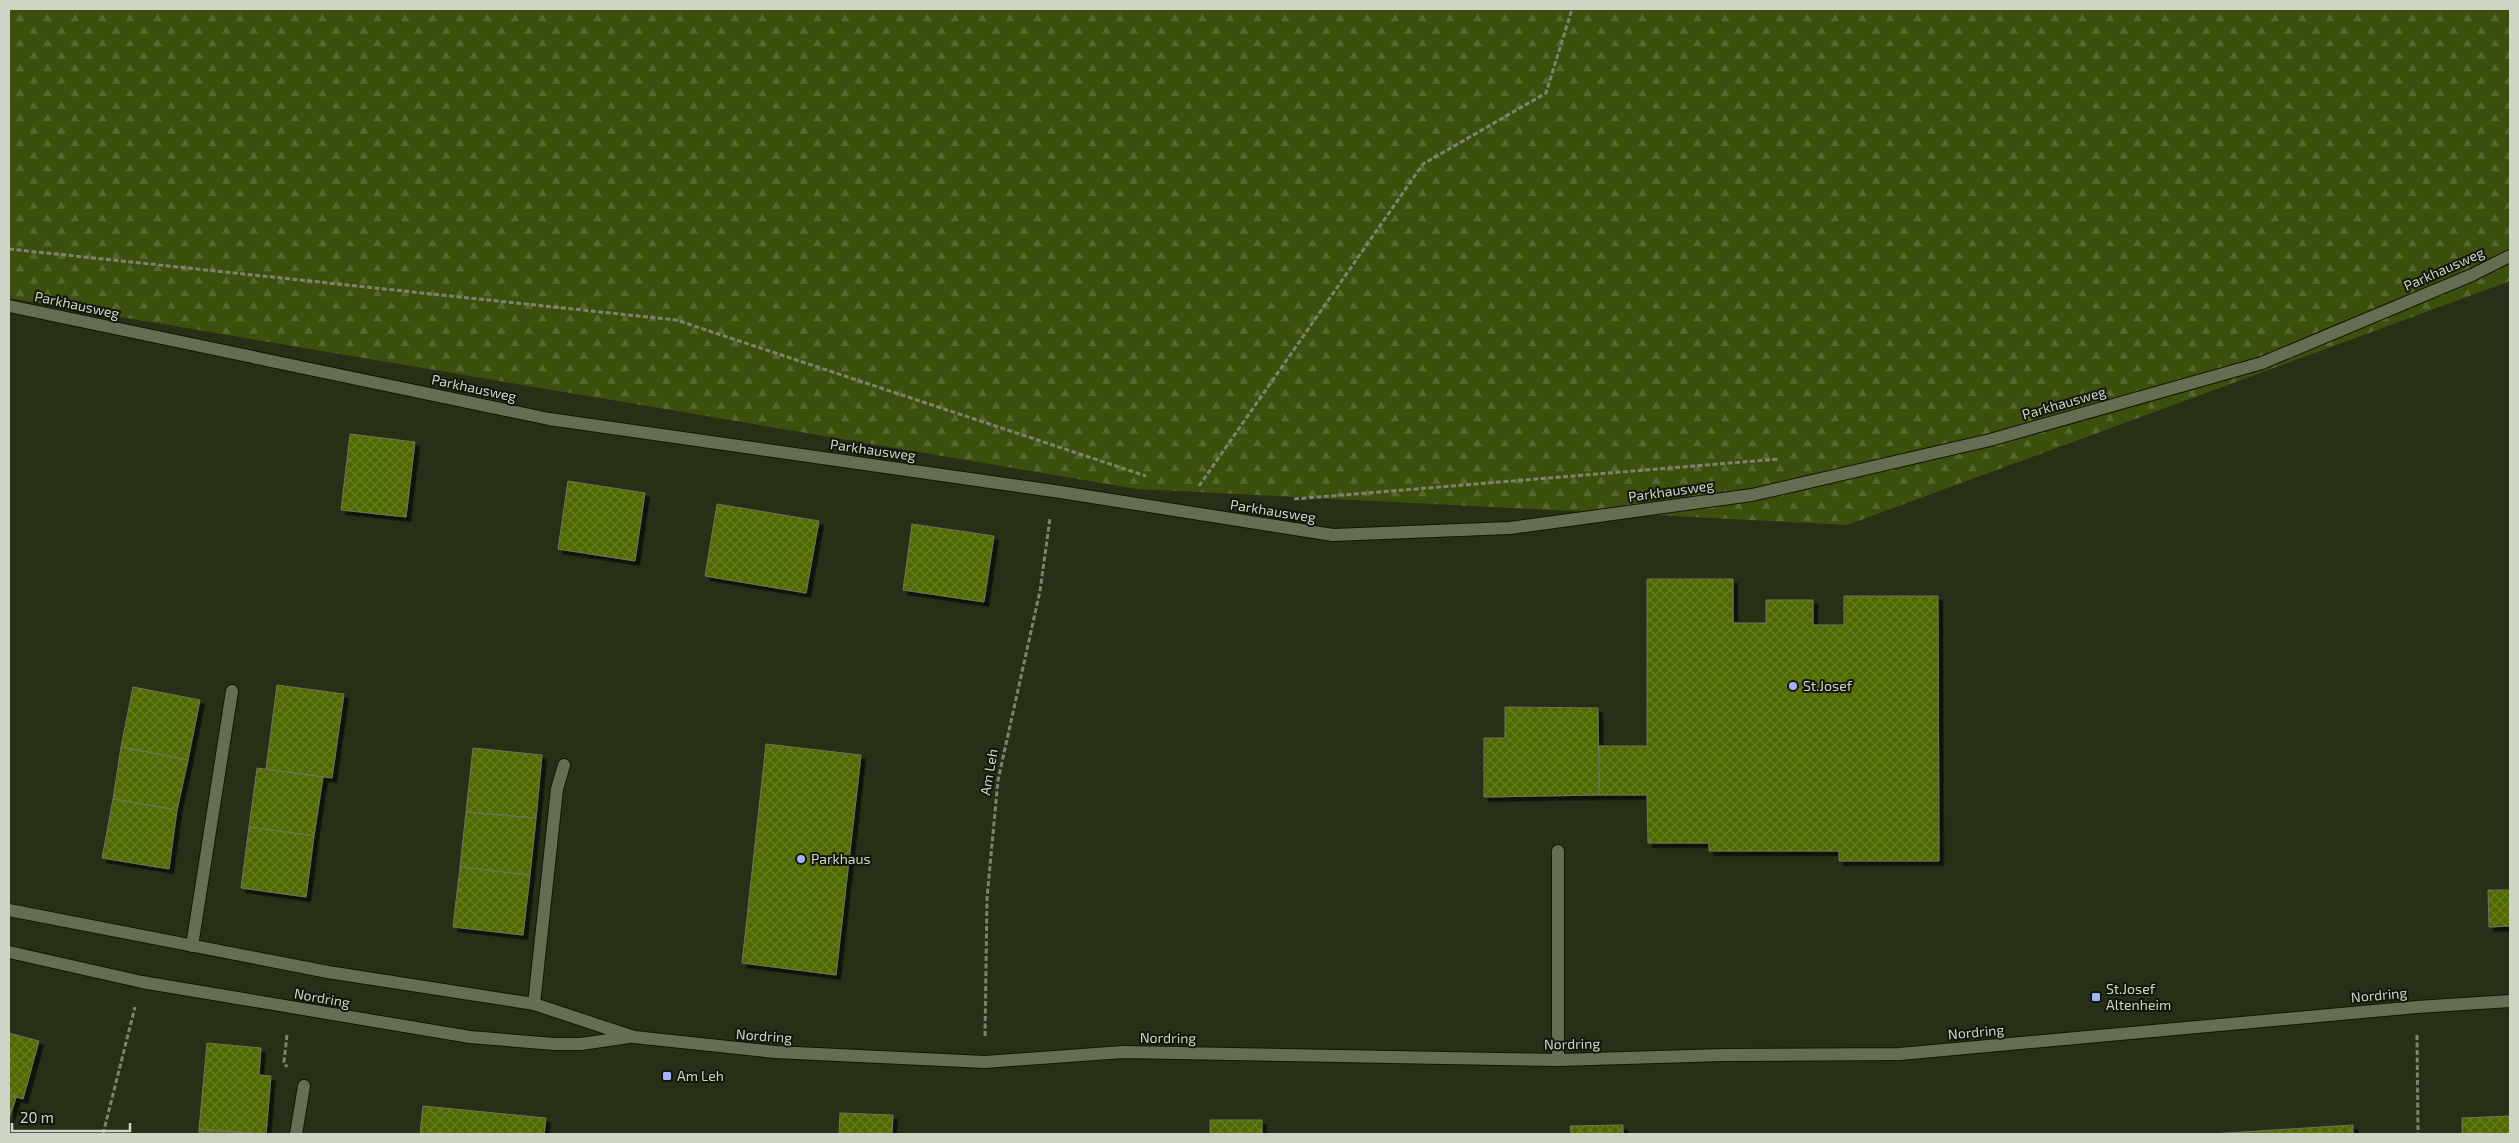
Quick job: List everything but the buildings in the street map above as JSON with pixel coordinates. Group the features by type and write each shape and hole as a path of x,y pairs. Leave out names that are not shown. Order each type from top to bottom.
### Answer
{"street":[{"name":"Parkhausweg","path":"9,306 549,419 1054,491 1333,535 1510,528 1752,494 1990,440 2262,363 2472,275 2510,256"},
{"path":"192,946 232,691"},
{"path":"534,1004 557,790 564,765"},
{"path":"1558,851 1558,1060"},
{"name":"Nordring","path":"9,910 328,972 534,1004 634,1037 775,1052 985,1062 1123,1052 1558,1060 1724,1055 1900,1054 2417,1007 2510,1001"},
{"name":"Nordring","path":"9,952 142,982 470,1037 581,1044 634,1037"},
{"path":"296,1134 304,1086"}],"path":[{"path":"1195,492 1423,164 1546,93 1572,9"},
{"path":"9,249 676,320 1148,476"},
{"path":"1285,498 1304,500 1787,458"},
{"name":"Am Leh","path":"985,1062 986,898 998,780 1040,591 1054,491"},
{"path":"103,1134 142,982"},
{"path":"290,1007 284,1062 304,1086"},
{"path":"2417,1007 2418,1134"}],"green space":[{"path":"9,9 2510,9 2510,281 1847,525 1137,489 9,298"}],"place":[{"name":"St.Josef","path":"1793,686"},
{"name":"Parkhaus","path":"801,859"},
{"name":"St.Josef Altenheim","path":"2096,997"},
{"name":"Am Leh","path":"667,1076"}]}
